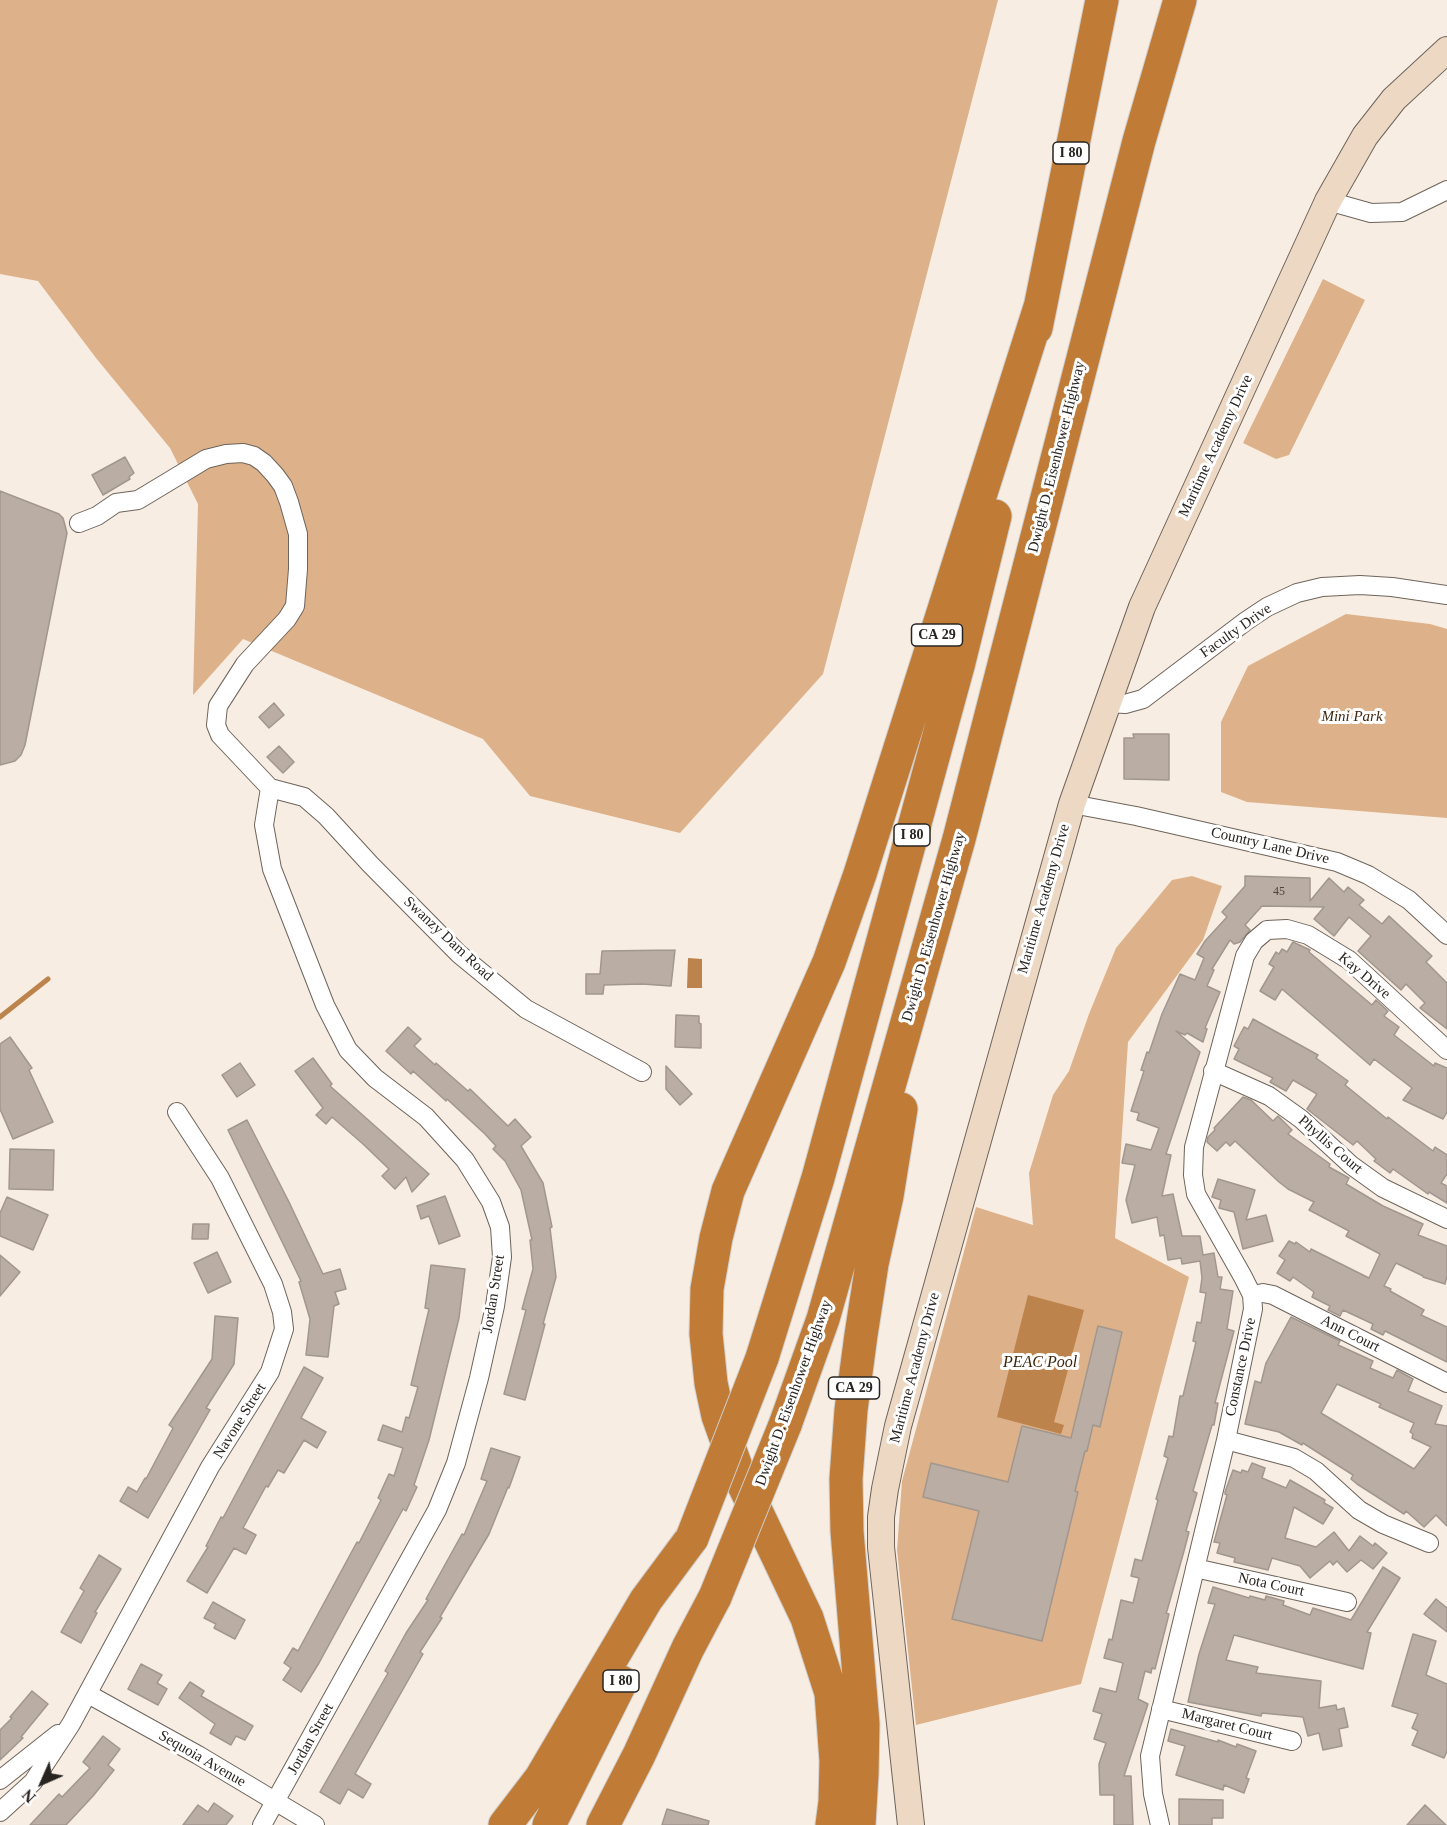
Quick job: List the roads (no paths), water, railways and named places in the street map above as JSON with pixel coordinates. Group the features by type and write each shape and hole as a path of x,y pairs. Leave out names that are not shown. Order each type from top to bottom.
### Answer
{"highway":[{"name":"I 80","path":"549,1825 692,1538 762,1358 818,1178 958,666 1004,484 1102,0"},
{"name":"Dwight D. Eisenhower Highway","path":"603,1825 715,1597 785,1425 823,1319 962,828 1146,118 1179,2"},
{"name":"CA 29","path":"832,1825 836,1761 831,1693 807,1618 739,1475 718,1416 711,1383 706,1334 707,1289 716,1238 728,1191 829,962 846,915 899,756 1040,307"},
{"name":"CA 29","path":"859,1825 863,1724 847,1531 846,1479 851,1410 872,1264 887,1196 925,957"},
{"path":"505,1825 541,1778 646,1600 692,1538"},
{"path":"623,1825 660,1753 688,1648"}],"street":[{"name":"Maritime Academy Drive","path":"911,1825 881,1547 881,1517 885,1489 898,1426 1072,804 1142,607 1328,201 1365,136 1394,99 1447,50"},
{"path":"1328,201 1371,213 1402,212 1447,190"},
{"path":"79,523 97,516 116,503 138,500 206,459 216,456 243,453 254,456 264,463 283,486 290,502 298,534 295,606 287,619 244,664 218,706 216,725 220,735 270,788"},
{"name":"Faculty Drive","path":"1108,703 1125,704 1143,699 1246,621 1267,607 1297,594 1322,588 1360,585 1447,595"},
{"name":"Swanzy Dam Road","path":"270,788 304,797 326,816 459,954 526,1009 642,1072"},
{"name":"Jordan Street","path":"262,1825 437,1510 456,1463 479,1377 495,1306 502,1257 500,1227 491,1202 465,1160 426,1117 375,1078 348,1050 325,1005 272,869 264,825 270,788"},
{"name":"Country Lane Drive","path":"1072,804 1337,862 1368,875 1409,900 1447,935"},
{"name":"Kay Drive","path":"1213,1071 1245,956 1254,941 1267,930 1287,929 1308,935 1348,960 1447,1050"},
{"path":"1213,1071 1194,1147 1193,1175 1196,1194 1252,1295"},
{"name":"Phyllis Court","path":"1213,1071 1269,1096 1301,1119 1351,1165 1414,1204 1447,1219"},
{"name":"Navone Street","path":"0,1812 33,1782 71,1724 210,1467 270,1372 284,1329 282,1312 273,1284 220,1178 177,1112"},
{"name":"Ann Court","path":"1252,1295 1263,1293 1273,1295 1447,1383"},
{"name":"Constance Drive","path":"1160,1825 1153,1794 1150,1756 1226,1440 1253,1309 1252,1295"},
{"path":"1226,1440 1294,1458 1316,1471 1359,1510 1383,1524 1429,1543"},
{"name":"Nota Court","path":"1195,1568 1347,1602"},
{"name":"Sequoia Avenue","path":"88,1694 198,1755 315,1825"},
{"name":"Margaret Court","path":"1161,1708 1292,1741"},
{"name":"Navone Street","path":"0,1780 71,1724"}],"water":[{"path":"688,958 702,959 702,988 687,988"},
{"name":"PEAC Pool","path":"1028,1295 1084,1310 1054,1422 1064,1425 1061,1434 997,1417"}],"waterway":[{"path":"0,1017 48,979"}],"park label":[{"name":"Mini Park","path":"1352,717"}]}
